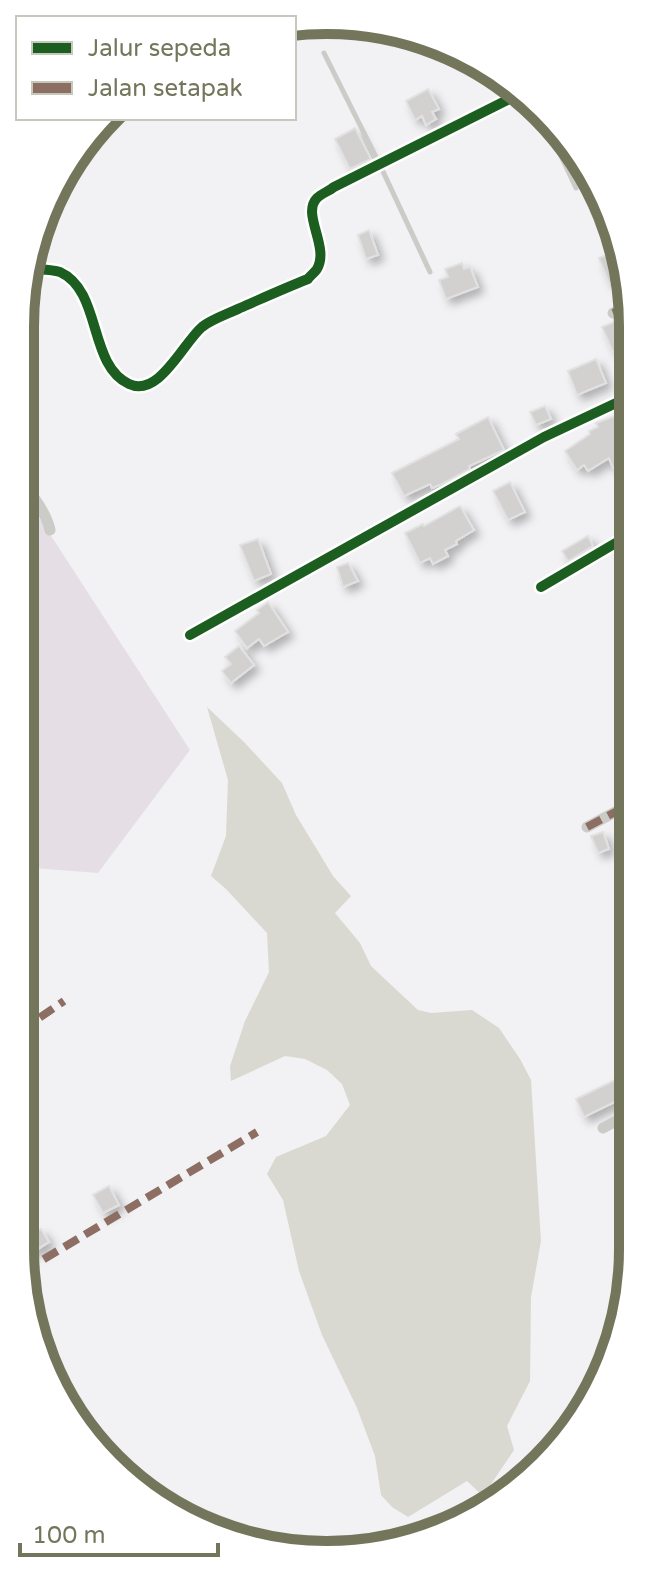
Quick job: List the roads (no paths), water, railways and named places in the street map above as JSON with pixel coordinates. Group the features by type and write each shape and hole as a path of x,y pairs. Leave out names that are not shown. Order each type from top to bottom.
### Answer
{"street":[{"path":"40,270 59,272 77,286 111,369 132,386 147,386 163,374 202,327 308,279 317,270 320,242 313,222 314,201 334,187 510,99"},
{"path":"613,313 618,311"},
{"path":"190,635 544,437 619,402"},
{"path":"34,498 47,518 50,530"},
{"path":"541,587 619,541"},
{"path":"587,827 619,810"},
{"path":"603,1128 619,1119"}],"lane":[{"path":"324,53 430,272"},
{"path":"556,144 576,188"}]}
